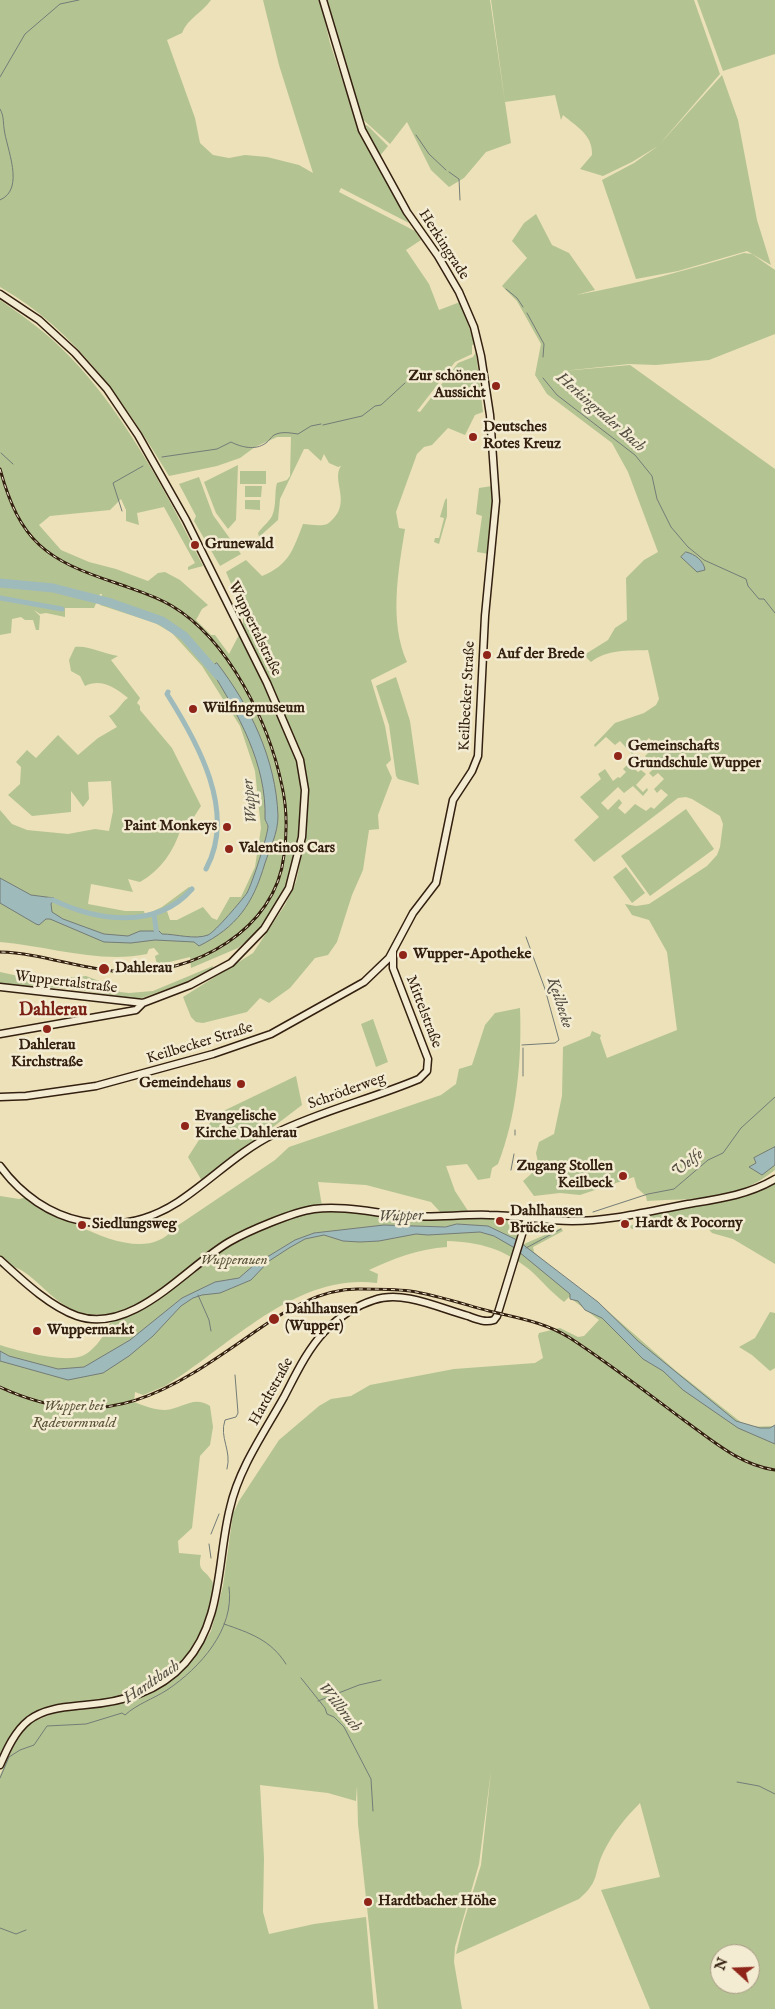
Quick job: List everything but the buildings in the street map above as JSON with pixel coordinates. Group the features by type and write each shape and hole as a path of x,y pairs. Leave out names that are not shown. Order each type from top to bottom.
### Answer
{"main road":[{"name":"Herkingrade","path":"323,0 362,130 409,216 448,272 474,327 482,356 488,404 496,484 496,515"},
{"name":"Wuppertalstraße","path":"0,294 39,320 75,352 107,389 138,435 210,566 267,683 303,769 305,800 302,837 292,881 276,913 245,951 231,963 190,984 143,1004 0,987"},
{"name":"Keilbecker Straße","path":"0,1097 15,1097 96,1086 149,1074 253,1041 288,1026 364,982 377,971 394,950 412,913 437,882 453,800 472,771 479,751 485,616 496,515"},
{"name":"Mittelstraße","path":"394,950 392,964 394,973 428,1059 427,1071 419,1079"},
{"path":"377,971 386,970 394,973"},
{"path":"0,1034 136,1010 143,1004"},
{"name":"Schröderweg","path":"0,1166 37,1202 64,1217 101,1224 135,1220 161,1211 179,1202 273,1134 419,1079"},
{"name":"Keilbecker Straße","path":"0,1092 15,1097"},
{"path":"0,1260 64,1310 79,1317 107,1318 125,1314 144,1304 230,1241 312,1210 337,1208 417,1216 490,1215 573,1221 649,1212 747,1192 775,1179"},
{"name":"Hardtstraße","path":"0,1765 20,1730 38,1714 54,1709 104,1703 136,1696 157,1686 175,1673 192,1655 204,1634 212,1610 229,1509 240,1477 304,1360 326,1330 356,1308 375,1300 392,1296 492,1321 498,1316 527,1218"}],"green space":[{"path":"0,0 211,0 204,9 191,19 182,33 167,40 195,118 200,143 213,155 229,158 245,155 267,157 299,165 313,173 279,65 263,0 320,0 330,43 360,133 409,223 341,188 339,192 415,231 421,240 406,250 429,284 439,310 460,302 475,344 472,345 472,354 455,362 417,411 420,412 458,363 473,357 476,352 483,412 475,415 465,435 448,428 432,445 424,447 417,454 396,512 399,528 405,529 398,579 397,614 401,647 407,662 371,680 385,726 391,760 386,765 392,778 378,815 379,829 369,830 363,870 352,895 337,942 328,955 315,958 290,988 269,1003 260,998 247,1012 203,1023 196,1022 191,1017 183,997 253,953 285,905 296,882 305,839 307,800 304,762 243,629 243,612 226,572 246,560 262,576 271,572 289,556 303,524 324,525 331,521 338,512 340,505 341,498 338,478 341,466 338,467 329,463 324,454 321,461 308,449 304,449 280,499 278,520 259,537 258,533 274,512 277,483 287,480 290,476 291,437 277,437 255,447 240,458 217,466 169,476 116,395 75,346 27,304 0,287"},
{"path":"325,0 490,0 511,143 486,152 464,178 449,187 431,170 407,122 390,144 359,116 343,53 336,38"},
{"path":"491,0 694,0 720,74 659,145 722,75 738,120 757,220 771,265 747,251 678,271 636,279 602,180 634,163 658,146 632,162 603,176 580,169 592,155 590,142 579,128 563,115 561,120 555,95 505,102"},
{"path":"697,0 775,0 775,54 723,71"},
{"path":"362,123 368,126 388,146 379,157"},
{"path":"536,214 552,245 569,253 595,290 576,295 660,277 744,253 752,254 775,270 775,334 709,360 656,365 629,364 563,371 630,365 775,469 775,1170 745,1188 730,1193 698,1198 647,1201 646,1196 637,1188 634,1177 580,1195 560,1193 534,1196 523,1181 539,1167 536,1153 539,1142 554,1134 562,1096 563,1047 590,1036 592,1031 601,1035 600,1038 607,1058 677,1030 667,952 649,920 632,915 625,904 636,906 649,904 707,866 717,855 723,824 720,816 686,797 678,798 594,862 574,840 599,817 580,797 601,779 598,774 605,769 613,781 618,777 620,778 626,772 623,769 638,754 641,757 632,766 638,772 641,770 646,774 636,785 643,792 647,788 648,790 643,796 633,786 624,793 618,787 601,803 608,810 619,799 622,803 618,808 625,814 635,804 646,811 651,807 654,809 668,795 661,789 657,793 654,789 664,779 658,773 653,777 649,773 660,763 654,756 649,761 645,756 656,745 649,738 632,754 620,741 615,745 606,737 595,747 594,745 615,723 644,713 656,705 659,699 648,650 611,653 591,662 584,655 608,640 615,628 627,620 626,578 644,560 658,552 628,472 612,443 547,394 535,375 541,344 517,301 502,286 527,258 512,241 524,223"},
{"path":"0,300 57,344 80,367 101,393 121,420 157,478 203,566 188,570 188,567 195,563 164,507 137,513 139,525 126,521 126,510 121,499 110,510 50,516 39,525 61,550 89,562 116,569 148,581 158,573 165,572 180,580 208,605 202,609 196,620 211,635 215,635 229,654 240,633 299,764 302,791 299,835 288,885 264,926 238,948 191,968 190,957 157,965 155,956 159,954 154,948 149,949 147,954 111,957 92,956 0,942 0,810 12,824 27,830 68,834 95,829 109,831 113,811 111,781 88,782 89,799 83,807 71,791 71,812 32,816 8,795 20,784 21,767 16,762 27,750 36,758 58,735 78,755 98,738 117,727 109,716 128,698 108,685 97,683 85,686 80,676 71,671 69,660 75,647 85,647 118,656 111,660 140,698 137,703 140,706 140,710 172,748 201,806 188,826 181,828 175,844 166,859 154,872 140,882 128,879 133,892 91,884 88,904 125,911 144,911 145,915 162,907 189,887 194,890 167,911 170,920 177,920 203,907 212,918 217,920 230,897 241,897 255,867 261,828 255,771 240,726 202,666 172,633 155,623 100,605 102,594 100,594 94,608 65,608 65,617 46,613 40,614 34,610 40,616 39,630 36,630 33,620 25,620 21,617 12,619 11,633 0,635"},
{"path":"238,465 236,520 228,529 216,513 204,482"},
{"path":"240,471 266,471 266,484 240,484"},
{"path":"199,477 213,515 241,554 220,566 194,521 196,516 179,484"},
{"path":"245,486 262,486 261,497 245,497"},
{"path":"492,486 493,512 489,554 477,552 482,516 476,514 479,488"},
{"path":"447,498 447,516 439,544 434,542 435,538 439,538 444,518 440,517"},
{"path":"245,500 260,500 260,510 245,509"},
{"path":"396,677 410,721 419,785 398,779 396,776 389,725 376,686"},
{"path":"686,809 714,849 650,896 621,856"},
{"path":"626,867 645,893 632,903 613,877"},
{"path":"213,966 212,971 196,979 139,999 71,989 45,987 37,989 0,984 0,972 37,980 86,976 112,986 120,992 153,991"},
{"path":"520,1008 517,1087 510,1126 498,1164 492,1168 490,1178 478,1180 467,1164 446,1166 455,1191 470,1214 443,1215 431,1202 366,1185 318,1182 322,1206 239,1236 166,1289 125,1310 104,1314 83,1313 65,1306 29,1275 0,1261 0,1196 19,1199 27,1197 101,1236 122,1242 142,1244 160,1240 174,1228 275,1160 289,1147 441,1095 456,1084 459,1069 472,1065 485,1025 495,1013"},
{"path":"373,1019 388,1062 376,1067 361,1024"},
{"path":"296,1076 302,1105 202,1181 188,1157 215,1115"},
{"path":"775,1181 775,1264 733,1239 712,1233 705,1225 692,1221 657,1224 632,1229 629,1226 649,1220 651,1215 749,1194"},
{"path":"322,1210 495,1218 518,1224 520,1231 518,1242 524,1244 561,1228 563,1231 533,1247 534,1252 581,1293 601,1305 675,1370 747,1427 775,1426 775,2009 650,2009 601,1890 660,1877 640,1803 611,1838 604,1851 591,1887 579,1899 456,1954 481,1865 491,1771 479,1864 455,1947 454,1962 462,2009 378,2009 358,1824 357,1786 356,1801 328,1793 260,1785 264,1858 263,1912 269,1934 314,1924 366,1917 374,2009 0,2009 0,1775 20,1733 29,1723 58,1712 107,1706 147,1695 166,1684 181,1671 198,1652 211,1631 223,1586 233,1514 239,1501 279,1440 319,1406 331,1399 351,1396 370,1385 454,1369 535,1363 543,1358 539,1333 560,1328 578,1337 584,1336 599,1320 569,1297 564,1302 530,1270 511,1257 481,1245 447,1241 447,1247 407,1255 369,1270 378,1274 377,1283 347,1283 319,1289 291,1300 265,1315 165,1386 143,1395 135,1392 134,1402 150,1408 165,1410 193,1402 204,1403 210,1406 213,1427 210,1445 200,1456 192,1528 178,1541 179,1553 201,1555 201,1568 212,1581 214,1590 206,1622 198,1641 188,1657 175,1670 160,1680 143,1689 125,1695 42,1709 26,1720 10,1746 0,1757 0,1345 53,1357 74,1358 82,1356 99,1342 110,1323 156,1297 213,1254 237,1239 260,1228"},
{"path":"770,1312 775,1313 775,1368 770,1371 752,1355 739,1347 755,1338"}],"water":[{"path":"686,552 699,558 705,570 697,572 681,557"},
{"path":"217,663 240,697 259,734 267,754 276,795 278,822 275,834 255,891 242,913 224,931 199,946 194,942 155,940 131,943 104,942 50,919 46,919 39,925 36,924 0,903 0,878 31,895 54,898 51,904 52,912 63,919 104,934 128,936 140,931 159,931 162,934 191,937 208,935 228,916 247,893 263,849 268,826 265,819 261,779 256,759 231,703 210,668"},
{"path":"775,1147 775,1165 762,1175 749,1167 756,1163 754,1158"},
{"path":"457,1224 488,1226 517,1240 598,1302 638,1341 736,1421 760,1428 770,1428 775,1425 775,1444 738,1428 683,1390 663,1371 643,1359 602,1318 585,1310 578,1301 570,1299 570,1294 513,1247 494,1236 480,1232 416,1234 379,1241 360,1242 343,1241 324,1235 305,1239 269,1261 251,1280 220,1293 193,1298 181,1306 153,1336 129,1356 103,1373 68,1380 0,1361 0,1351 9,1356 58,1369 84,1367 130,1340 182,1298 215,1282 239,1278 254,1265 295,1240 314,1233 384,1225 445,1227"}],"waterway":[{"path":"0,77 25,34 60,4 79,0"},
{"path":"0,109 3,116 13,178 12,187 8,195 0,200"},
{"name":"Herkingrader Bach","path":"416,135 429,154 446,170"},
{"name":"Herkingrader Bach","path":"449,172 459,179 460,200"},
{"name":"Herkingrader Bach","path":"506,289 517,298 523,307"},
{"name":"Herkingrader Bach","path":"527,313 544,344 543,357"},
{"name":"Herkingrader Bach","path":"543,378 557,395 635,455 652,476 657,499 671,527 688,547 704,560 746,579 748,586 759,599 764,599 775,613"},
{"path":"323,425 362,416 375,406 381,405 405,383"},
{"path":"162,457 217,449 231,442 253,448 266,443 277,434 298,434 311,426 321,424"},
{"path":"1,453 13,464"},
{"path":"122,511 113,483 143,466"},
{"name":"Wupper","path":"0,583 53,588 108,602 162,621 184,636 219,676"},
{"path":"0,598 62,609"},
{"path":"168,692 167,694 191,734 210,778 217,824 214,847 206,869"},
{"path":"48,900 53,900 88,913 125,918 144,916 161,911 177,902 192,889"},
{"path":"154,914 157,936"},
{"name":"Keilbecke","path":"522,1045 555,1043 559,1040 545,989 526,937"},
{"name":"Keilbecke","path":"523,1048 523,1076"},
{"name":"Uelfe","path":"593,1212 648,1194 674,1189 708,1160 723,1153 741,1128 775,1097"},
{"name":"Keilbecke","path":"515,1130 515,1135"},
{"name":"Keilbecke","path":"511,1170 514,1154"},
{"name":"Uelfe","path":"526,1248 561,1229"},
{"name":"Hardtbach","path":"198,1295 209,1320 211,1331"},
{"name":"Hardtbach","path":"227,1469 228,1456 223,1433 225,1420 236,1417 238,1413 235,1375"},
{"name":"Hardtbach","path":"211,1534 219,1514"},
{"name":"Hardtbach","path":"209,1544 211,1558"},
{"name":"Hardtbach","path":"0,1778 9,1757 20,1750 34,1745 47,1726 86,1724 122,1713 125,1715 167,1690 191,1671 203,1659 221,1632 229,1603 229,1587"},
{"name":"Willbruch","path":"224,1624 251,1634 267,1643 286,1664"},
{"name":"Willbruch","path":"301,1678 325,1708 327,1714 334,1717 344,1727 371,1779 373,1811"},
{"path":"318,1701 359,1685 381,1680"},
{"path":"737,1782 759,1786 775,1794"},
{"path":"0,1928 16,1934 26,1930"}],"railway":[{"path":"0,469 17,514 27,531 39,545 71,566 165,602 193,621 211,640 228,661 257,710 276,762 286,812 284,855 278,882 265,905 248,926 227,943 203,956 177,966 150,971 124,972 108,971 31,955 0,952"},
{"path":"0,1387 38,1401 73,1408 105,1407 135,1400 165,1388 194,1372 267,1323 304,1302 344,1290 391,1289 410,1291 440,1297 551,1328 600,1358 727,1451 750,1463 775,1470"}],"place":[{"name":"Zur schönen Aussicht","path":"496,386"},
{"name":"Deutsches Rotes Kreuz","path":"473,437"},
{"name":"Grunewald","path":"195,545"},
{"name":"Auf der Brede","path":"487,655"},
{"name":"Wülfingmuseum","path":"193,709"},
{"name":"Gemeinschafts Grundschule Wupper","path":"618,756"},
{"name":"Paint Monkeys","path":"227,827"},
{"name":"Valentinos Cars","path":"229,849"},
{"name":"Wupper-Apotheke","path":"403,955"},
{"name":"Dahlerau","path":"104,969"},
{"name":"Dahlerau Kirchstraße","path":"47,1029"},
{"name":"Gemeindehaus","path":"241,1084"},
{"name":"Evangelische Kirche Dahlerau","path":"185,1126"},
{"name":"Zugang Stollen Keilbeck","path":"623,1176"},
{"name":"Dahlhausen Brücke","path":"500,1221"},
{"name":"Hardt & Pocorny","path":"625,1224"},
{"name":"Siedlungsweg","path":"82,1225"},
{"name":"Dahlhausen (Wupper)","path":"274,1319"},
{"name":"Wuppermarkt","path":"37,1331"},
{"name":"Hardtbacher Höhe","path":"368,1902"}],"district":[{"name":"Dahlerau","path":"53,1011"}],"park label":[{"name":"Wupperauen","path":"234,1261"},
{"name":"Wupper bei Radevormwald","path":"74,1416"}]}
